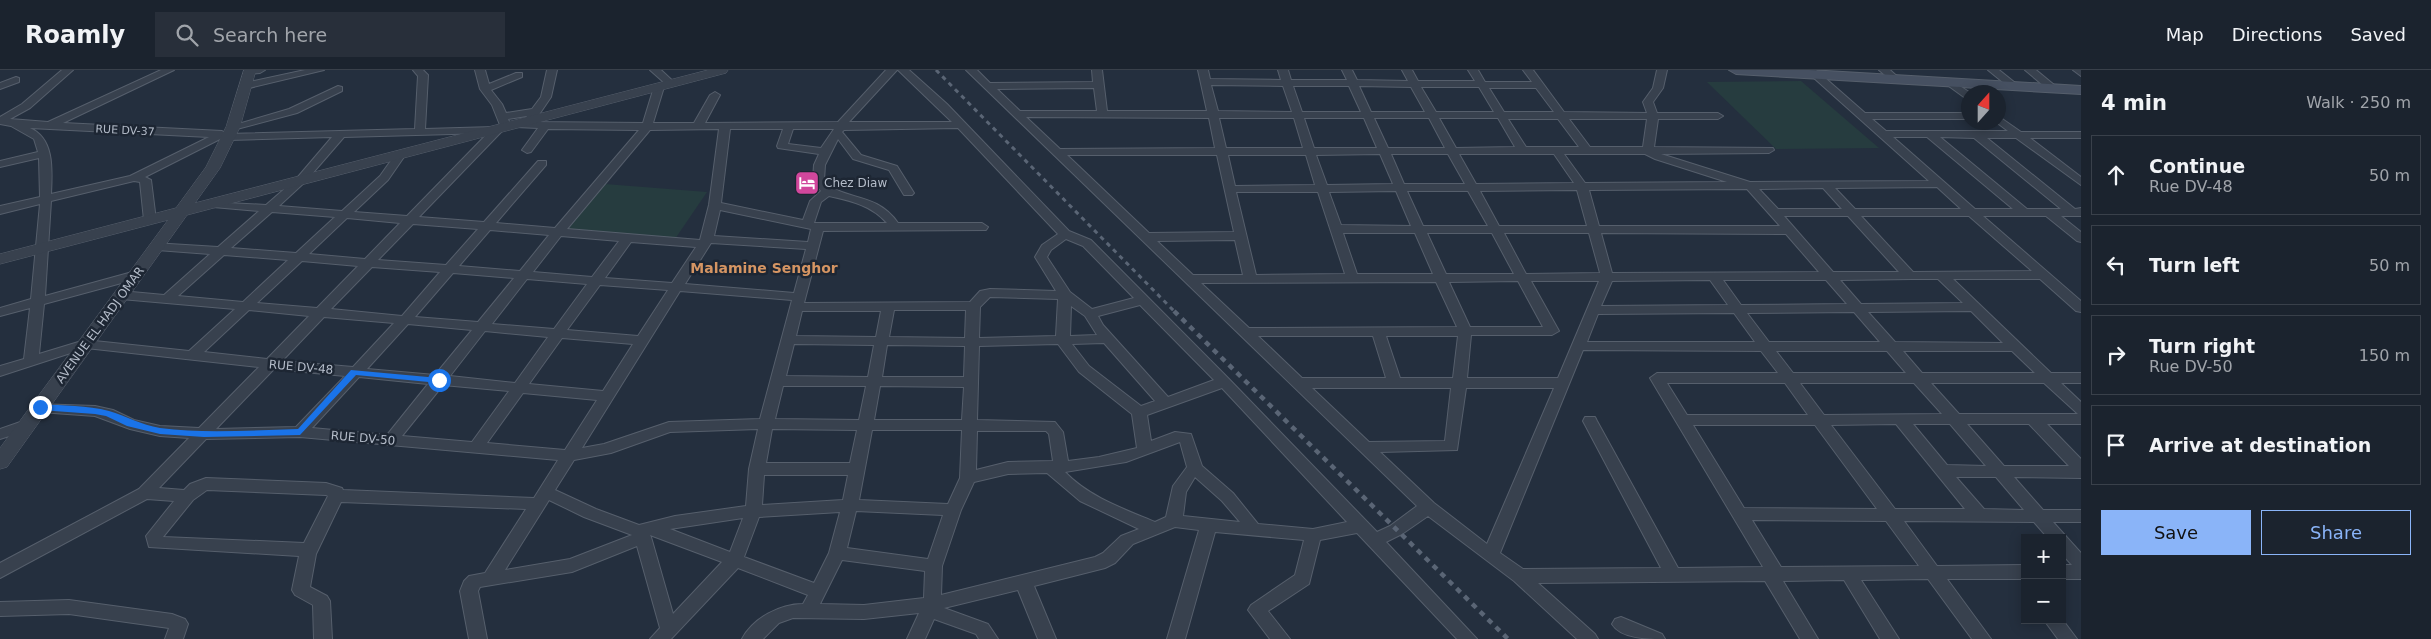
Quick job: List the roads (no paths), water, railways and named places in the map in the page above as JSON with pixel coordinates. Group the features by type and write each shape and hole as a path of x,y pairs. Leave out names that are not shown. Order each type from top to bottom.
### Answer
{"main road":[{"path":"1736,70 1890,74 1949,82 2081,90"}],"street":[{"path":"0,121 26,106 68,70"},
{"path":"49,126 169,70"},
{"path":"245,86 319,70"},
{"path":"418,70 423,74 420,133"},
{"path":"480,70 485,89 511,122"},
{"path":"0,571 145,493 409,221 511,122 546,97 552,70"},
{"path":"655,70 665,85"},
{"path":"0,259 401,154 511,122 722,70"},
{"path":"892,70 838,129 818,168 817,177 827,191 872,204 886,213 896,227"},
{"path":"903,70 961,125 1065,234 1088,243 1224,382 1468,639"},
{"path":"971,70 1428,507 1461,534 1520,576 1589,639"},
{"path":"1097,70 1102,114"},
{"path":"1203,70 1250,278"},
{"path":"1283,70 1352,278"},
{"path":"1347,70 1465,331 1452,446 1366,447"},
{"path":"1246,332 1552,331 1407,70"},
{"path":"1473,70 1523,151"},
{"path":"1528,70 1587,151"},
{"path":"1648,151 1653,116 1648,102 1656,95 1662,77 1662,70"},
{"path":"1993,70 2014,86"},
{"path":"2030,70 2054,89"},
{"path":"2078,70 2081,73"},
{"path":"228,133 245,86 254,71"},
{"path":"1813,72 2081,308"},
{"path":"485,89 519,75"},
{"path":"0,86 16,80"},
{"path":"1206,82 1539,85"},
{"path":"1949,82 1961,91"},
{"path":"391,440 558,232 647,127 665,85"},
{"path":"987,86 1099,85"},
{"path":"0,210 134,178 228,133 293,111 338,89"},
{"path":"698,126 715,95"},
{"path":"1017,114 1718,116"},
{"path":"1862,116 1961,116"},
{"name":"RUE DV-37","path":"0,121 19,125 228,133"},
{"path":"228,133 340,135 420,133 511,122 545,126 789,126 838,129 961,125"},
{"path":"0,132 19,125 40,139 44,154 46,199 31,361"},
{"path":"527,150 545,126"},
{"path":"491,578 705,241 715,204 726,126"},
{"path":"789,126 782,146 826,152"},
{"path":"2006,126 2081,182"},
{"path":"838,129 854,154 860,159 893,168 908,193"},
{"name":"AVENUE EL HADJ OMAR","path":"0,462 213,168 228,133"},
{"path":"1883,134 2081,135"},
{"path":"1929,134 2024,212"},
{"path":"1976,134 2076,212"},
{"path":"167,299 301,180 340,135"},
{"path":"1057,152 1770,150"},
{"path":"1491,554 1607,277 1582,187 1557,151"},
{"path":"1648,151 1659,157 1750,186 2054,534"},
{"path":"0,164 44,154"},
{"path":"192,356 384,178 401,154"},
{"path":"300,432 354,372 405,320 542,163"},
{"path":"134,178 145,180 150,220"},
{"path":"1230,189 1940,184"},
{"path":"1826,185 1910,276"},
{"path":"664,634 735,560 752,512 757,469 766,424 813,246 816,201 827,191"},
{"path":"213,204 626,238 813,246"},
{"path":"715,204 813,226 982,227"},
{"path":"2049,212 2081,238"},
{"path":"1774,213 2076,212"},
{"path":"1336,230 1790,230"},
{"path":"1065,234 1046,248 1041,256 1065,296 1090,314 1097,327 1165,403"},
{"path":"1147,237 1241,236"},
{"path":"476,447 626,238"},
{"path":"157,246 676,287 798,302 888,307 973,306"},
{"path":"0,312 136,274"},
{"path":"1190,278 2044,275"},
{"path":"1942,276 2081,410"},
{"path":"1714,277 1982,639"},
{"path":"916,639 931,607 934,566 954,510 968,478 973,306 985,294 990,293 1065,296"},
{"path":"121,295 642,341"},
{"path":"1065,296 1064,341 1080,364 1139,412 1145,451"},
{"path":"1090,314 1142,300"},
{"path":"808,611 837,553 850,506 888,307"},
{"path":"1593,310 1974,307"},
{"path":"1378,332 1395,383"},
{"path":"788,340 972,342 1108,339"},
{"path":"0,371 85,344"},
{"name":"RUE DV-48","path":"85,344 270,364 607,396"},
{"path":"1578,346 2016,347"},
{"path":"1809,639 1740,514 1657,378 2081,378"},
{"path":"777,381 971,382"},
{"path":"1139,412 1224,382"},
{"path":"1298,383 1562,383"},
{"name":"RUE DV-50","path":"40,407 95,411 145,428 204,434 300,432 569,456 606,449 669,427 766,424 970,423 1050,426 1056,432 1056,467"},
{"path":"2033,419 2081,470"},
{"path":"1683,420 2081,419"},
{"path":"1900,420 1980,516"},
{"path":"1590,421 1674,574"},
{"path":"0,434 26,425"},
{"path":"968,478 1008,468 1082,465 1145,451 1174,436 1179,436 1186,438 1195,469 1226,494 1242,510 1254,530"},
{"path":"1056,467 1064,484 1083,497 1154,528"},
{"path":"757,469 857,469"},
{"path":"1174,521 1178,489 1183,479 1195,469"},
{"path":"1943,471 2081,470"},
{"path":"310,550 155,543 154,536 187,496 196,488 206,484 326,489 336,492 336,496 310,550 302,576 301,590 321,601 324,639"},
{"path":"145,493 187,496"},
{"path":"336,496 542,498 735,560 819,592"},
{"path":"478,639 470,586 475,581 540,572 572,565 644,532 697,518 752,512 850,506 954,510"},
{"path":"1373,541 1396,530 1428,507"},
{"path":"1740,514 2081,516"},
{"path":"752,639 774,618 793,611 864,612 931,607 1099,563 1109,558 1127,540 1174,521 1313,535 1359,526"},
{"path":"1176,639 1209,525"},
{"path":"644,532 664,634"},
{"path":"1281,639 1257,610 1303,579 1313,535"},
{"path":"2066,547 2081,564"},
{"path":"837,553 934,566"},
{"path":"1520,576 1933,572 2021,576"},
{"path":"2066,572 2081,572"},
{"path":"1848,573 1890,639"},
{"path":"1024,582 1047,639"},
{"path":"0,608 69,607 165,620 179,624 174,639"},
{"path":"931,607 982,629 989,639"},
{"path":"1621,624 1656,639"},
{"path":"2057,624 2068,639"}],"railway":[{"path":"936,70 1174,311"},
{"path":"1174,311 1508,639"}],"place":[{"name":"Chez Diaw","path":"807,183"}],"district":[{"name":"Malamine Senghor","path":"764,268"}]}
